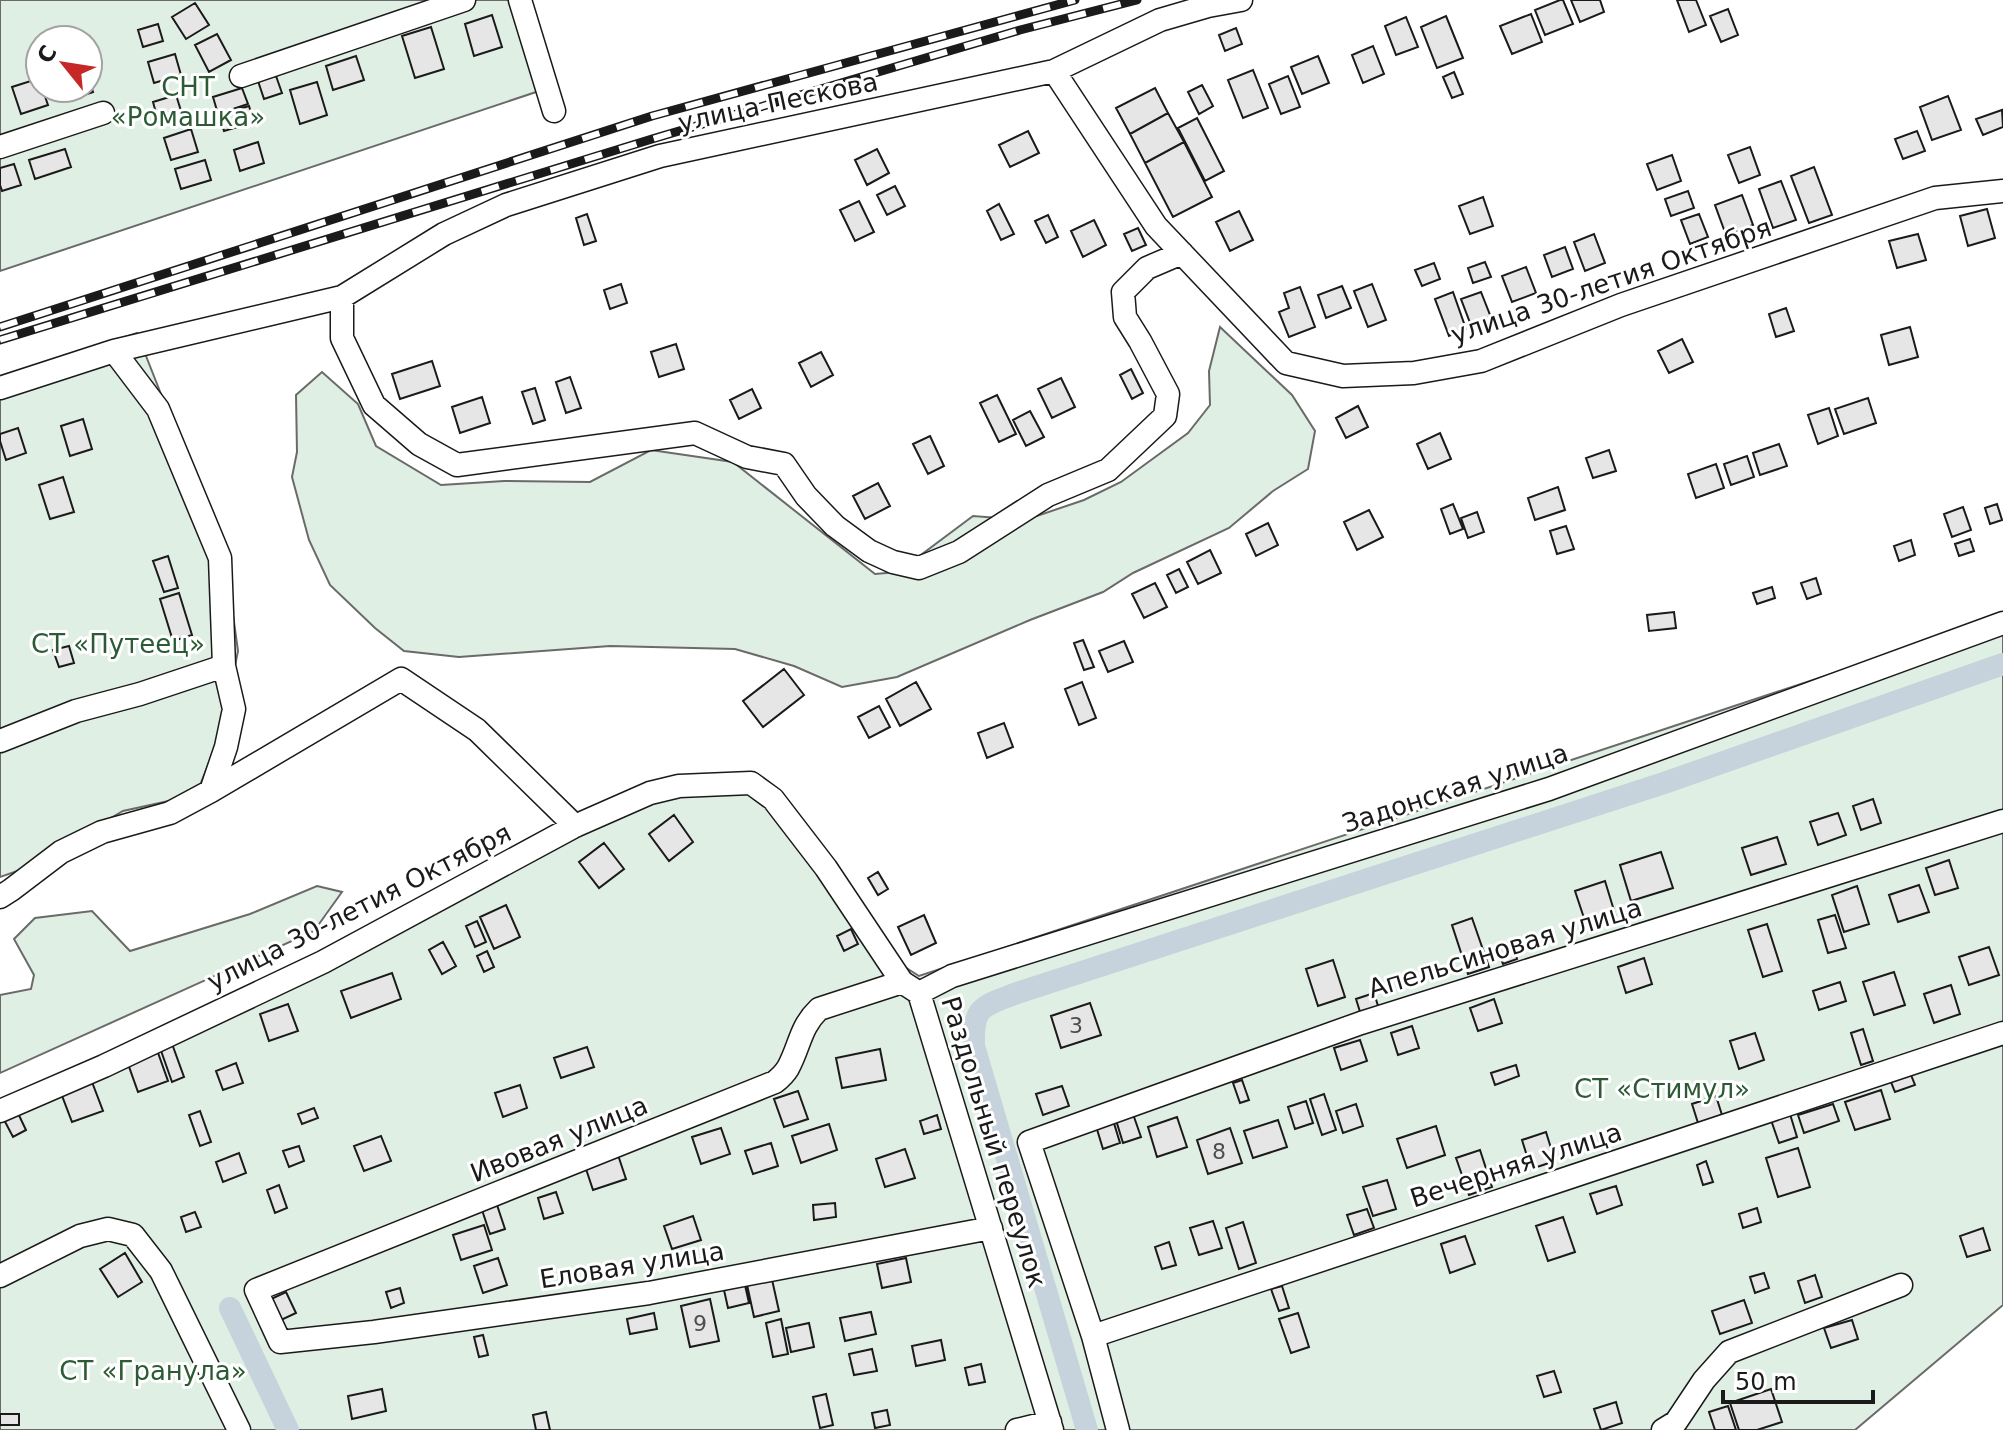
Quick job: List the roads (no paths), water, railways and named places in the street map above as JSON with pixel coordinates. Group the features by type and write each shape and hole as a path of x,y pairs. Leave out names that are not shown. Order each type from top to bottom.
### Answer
{"street":[{"path":"241,76 464,0"},
{"path":"520,0 554,111"},
{"name":"улица Пескова","path":"0,388 114,351 342,297 444,234 506,205 660,156 1054,71 1160,20 1241,0"},
{"name":"улица 30-летия Октября","path":"1054,71 1156,226 1286,363 1343,376 1414,373 1481,361 1621,305 1935,198 2003,191"},
{"path":"0,147 103,113"},
{"path":"342,297 342,338 374,405 419,444 457,465 695,433 747,457 784,464 806,496 835,526 869,551 893,562 919,568 959,552 1048,495 1108,470 1165,416 1168,394 1125,317 1123,292 1147,268 1182,253"},
{"path":"114,351 158,409 220,558 224,666 234,709 226,747 211,791"},
{"name":"Задонская улица","path":"911,987 1549,789 2003,623"},
{"path":"0,741 76,711 224,666"},
{"path":"0,897 61,852 102,832 170,813 401,679 477,730 575,826"},
{"name":"улица 30-летия Октября","path":"0,1111 104,1066 323,962 575,826 665,788 751,783"},
{"name":"Раздольный переулок","path":"751,783 773,799 911,987 991,1228 1051,1426"},
{"name":"Апельсиновая улица","path":"1093,1336 1029,1142 1361,1023 2003,821"},
{"name":"Ивовая улица","path":"280,1342 256,1290 775,1082 787,1071 802,1031 809,1018 819,1009 911,987"},
{"name":"Вечерняя улица","path":"1093,1336 2003,1033"},
{"name":"Еловая улица","path":"280,1342 374,1332 649,1293 991,1228"},
{"path":"0,1276 80,1236 108,1229 133,1235 161,1271 239,1430"},
{"path":"1663,1430 1676,1422 1704,1380 1729,1352 1901,1285"},
{"path":"1093,1336 1118,1430"},
{"path":"1017,1430 1051,1426"}],"waterway":[{"path":"1087,1430 974,1046 975,1022 982,1009 1017,993 1664,783 2003,664"},
{"path":"230,1308 288,1430"}],"railway":[{"path":"0,327 652,116 1075,0"},
{"path":"0,340 652,139 1020,30 1137,0"}],"park label":[{"name":"СНТ «Ромашка»","path":"188,102"},
{"name":"СТ «Путеец»","path":"118,644"},
{"name":"СТ «Стимул»","path":"1662,1089"},
{"name":"СТ «Гранула»","path":"153,1371"}]}
